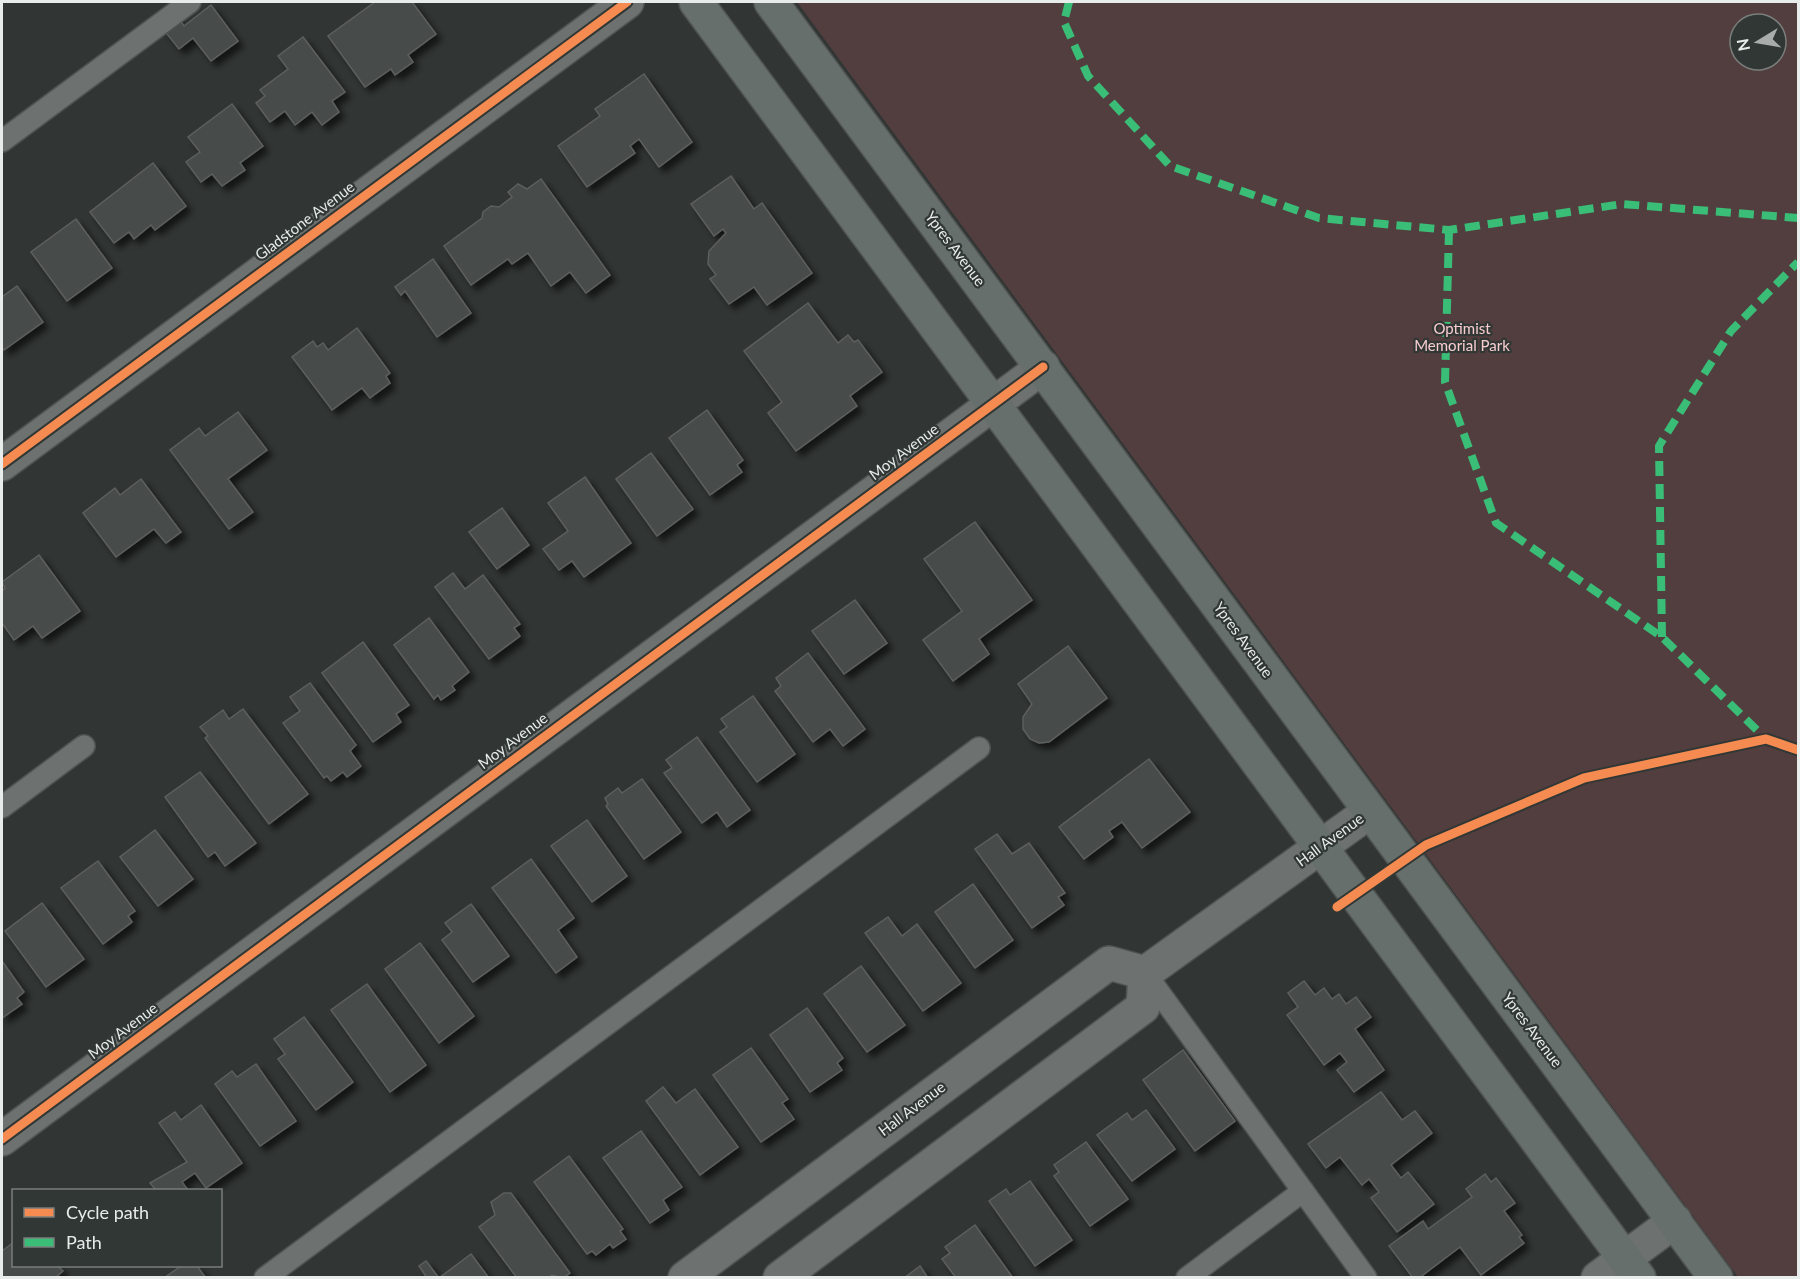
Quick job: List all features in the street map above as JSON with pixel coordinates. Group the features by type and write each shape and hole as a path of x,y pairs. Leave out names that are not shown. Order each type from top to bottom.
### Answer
{"main road":[{"path":"696,2 1632,1268"},
{"name":"Ypres Avenue","path":"771,2 1716,1278"}],"street":[{"name":"Gladstone Avenue","path":"2,464 627,2"},
{"name":"Moy Avenue","path":"2,1140 1043,367"},
{"name":"Hall Avenue","path":"685,1278 1109,963 1145,973 1369,812"},
{"path":"780,1278 1143,1007 1145,973"},
{"path":"1598,1278 1632,1268 1675,1221"}],"lane":[{"path":"2,141 190,2"},
{"path":"2,807 84,746"},
{"path":"265,1278 979,748"},
{"path":"1145,973 1366,1278"},
{"path":"1186,1278 1303,1191"}],"green space":[{"name":"Optimist Memorial Park","path":"797,2 1798,2 1798,1277 1738,1277"}],"building":[{"path":"375,2 412,2 436,34 408,55 413,62 395,75 391,69 365,87 328,36"},
{"path":"211,5 238,41 211,61 193,38 179,49 163,29 178,18 184,26"},
{"path":"303,37 345,92 332,101 339,112 322,125 312,112 295,125 285,111 270,122 256,103 265,96 260,90 288,69 278,56"},
{"path":"644,74 692,142 659,167 639,139 630,146 635,153 587,187 558,146 600,116 595,109"},
{"path":"232,104 263,146 240,163 245,170 222,186 212,174 201,182 186,162 200,152 188,137"},
{"path":"153,163 186,206 155,230 151,225 134,239 129,232 114,243 90,212"},
{"path":"731,176 754,209 762,203 812,273 767,305 754,287 729,304 710,279 716,275 708,264 709,251 726,233 723,229 714,236 691,204"},
{"path":"541,179 610,275 586,293 570,272 551,286 528,253 512,264 508,259 471,285 444,246 482,218 483,212 491,206 499,207 512,197 508,192 518,184 527,189"},
{"path":"76,219 112,268 67,301 31,252"},
{"path":"433,259 471,313 437,337 405,291 401,295 395,287"},
{"path":"17,286 43,322 4,350 2,347 2,297"},
{"path":"808,303 838,343 848,335 854,342 858,340 882,372 850,396 857,406 796,451 768,413 782,402 744,351"},
{"path":"357,328 390,373 386,376 390,383 370,398 362,388 332,410 292,357 313,341 317,347 323,343 328,350"},
{"path":"707,410 743,460 737,465 742,472 710,495 669,438"},
{"path":"238,412 267,450 228,479 253,512 229,529 170,450 199,428 205,436"},
{"path":"651,453 693,509 657,536 616,479"},
{"path":"585,477 631,543 584,577 572,561 559,570 543,549 568,531 548,503"},
{"path":"141,479 181,532 166,543 154,529 116,557 83,513 115,488 120,495"},
{"path":"502,508 529,545 497,569 469,532"},
{"path":"975,522 1032,600 979,639 989,654 953,681 923,640 962,611 924,559"},
{"path":"39,555 80,611 42,638 33,626 14,640 2,623 2,591 5,588 2,582"},
{"path":"453,573 465,589 483,575 520,624 514,628 520,636 489,659 435,587"},
{"path":"855,600 887,643 844,674 812,631"},
{"path":"429,618 469,672 452,686 455,690 441,700 438,695 434,699 394,645"},
{"path":"363,642 409,705 396,714 401,722 373,742 322,673"},
{"path":"1068,646 1107,698 1049,742 1039,743 1030,739 1023,729 1023,717 1032,704 1018,684"},
{"path":"808,653 865,729 843,746 830,729 813,742 775,691 781,686 776,678"},
{"path":"310,683 356,745 350,751 361,766 347,777 343,772 331,781 327,776 324,778 283,723 300,711 290,697"},
{"path":"753,696 795,754 757,782 720,732 727,727 721,719"},
{"path":"243,709 308,794 269,824 205,738 208,736 200,727 223,710 229,719"},
{"path":"697,737 750,810 727,827 717,812 702,823 664,773 672,768 666,760"},
{"path":"1149,759 1190,812 1142,848 1122,822 1109,831 1113,837 1084,859 1059,827"},
{"path":"200,772 256,843 225,866 215,852 208,857 165,797"},
{"path":"642,779 681,832 644,859 606,806 608,804 605,798 618,788 622,793"},
{"path":"587,820 627,876 592,902 551,846"},
{"path":"155,830 193,879 158,906 120,857"},
{"path":"997,834 1012,854 1029,843 1065,893 1058,897 1064,905 1032,928 975,849"},
{"path":"531,859 574,918 558,930 577,957 556,973 492,888"},
{"path":"98,861 135,911 128,916 132,922 103,944 61,888"},
{"path":"973,884 1013,940 975,968 935,912"},
{"path":"42,903 84,959 46,987 5,931"},
{"path":"471,904 509,956 473,982 442,940 452,932 445,923"},
{"path":"888,917 902,936 917,924 961,983 923,1011 865,933"},
{"path":"420,943 474,1016 439,1043 385,969"},
{"path":"2,961 24,992 17,998 22,1004 2,1018"},
{"path":"861,966 905,1025 867,1052 824,994"},
{"path":"1304,981 1315,995 1324,988 1332,999 1339,994 1346,1004 1356,997 1371,1017 1355,1029 1384,1070 1354,1092 1337,1070 1347,1062 1340,1053 1324,1065 1287,1015 1298,1007 1288,993"},
{"path":"367,984 426,1065 390,1092 331,1010"},
{"path":"807,1008 843,1058 837,1063 842,1070 810,1092 770,1035"},
{"path":"304,1017 353,1082 316,1110 278,1059 285,1054 274,1039"},
{"path":"751,1048 788,1099 782,1103 794,1119 761,1142 713,1075"},
{"path":"1183,1050 1235,1121 1195,1151 1143,1080"},
{"path":"256,1064 296,1121 260,1146 215,1084 232,1071 237,1077"},
{"path":"663,1087 676,1103 695,1089 738,1147 700,1175 646,1101"},
{"path":"1381,1092 1402,1120 1415,1111 1432,1133 1391,1165 1401,1178 1408,1172 1434,1204 1397,1232 1371,1198 1379,1192 1369,1179 1362,1185 1340,1157 1326,1168 1308,1144"},
{"path":"201,1105 242,1163 206,1188 195,1173 182,1182 187,1189 155,1189 150,1183 187,1162 159,1123 175,1112 181,1120"},
{"path":"1146,1110 1175,1149 1132,1181 1097,1135 1127,1113 1132,1120"},
{"path":"641,1131 682,1187 663,1200 669,1210 650,1223 603,1158"},
{"path":"1086,1142 1128,1199 1090,1226 1054,1176 1059,1172 1054,1165"},
{"path":"569,1156 623,1229 620,1231 626,1239 613,1248 610,1244 596,1255 592,1251 587,1254 534,1182"},
{"path":"1485,1174 1491,1182 1496,1178 1515,1203 1504,1211 1522,1235 1519,1237 1524,1243 1481,1275 1460,1247 1419,1278 1413,1278 1389,1246 1423,1221 1428,1229 1472,1197 1466,1189"},
{"path":"1030,1181 1072,1240 1035,1266 989,1201 1006,1189 1010,1195"},
{"path":"504,1193 511,1193 570,1273 563,1278 552,1275 548,1278 517,1278 479,1227 495,1215 491,1202"},
{"path":"975,1225 1013,1278 956,1278 942,1259 950,1253 945,1247"},
{"path":"12,1244 12,1267 59,1267 63,1271 55,1278 2,1278 2,1251"},
{"path":"471,1254 489,1278 439,1278"},
{"path":"426,1261 439,1278 427,1278 419,1266"},
{"path":"920,1266 928,1278 904,1278"},
{"path":"180,1267 198,1267 206,1278 164,1278"}],"marked path":[{"path":"1069,2 1064,22 1088,76 1170,166 1319,218 1449,230 1622,204 1798,218"},
{"path":"1449,230 1445,382 1496,523 1662,637 1766,739"},
{"path":"1662,637 1659,446 1731,331 1798,262"}],"cycle path":[{"path":"2,464 627,2"},
{"path":"2,1139 1043,367"},
{"path":"1337,907 1426,845 1584,778 1766,739 1798,750"}]}
